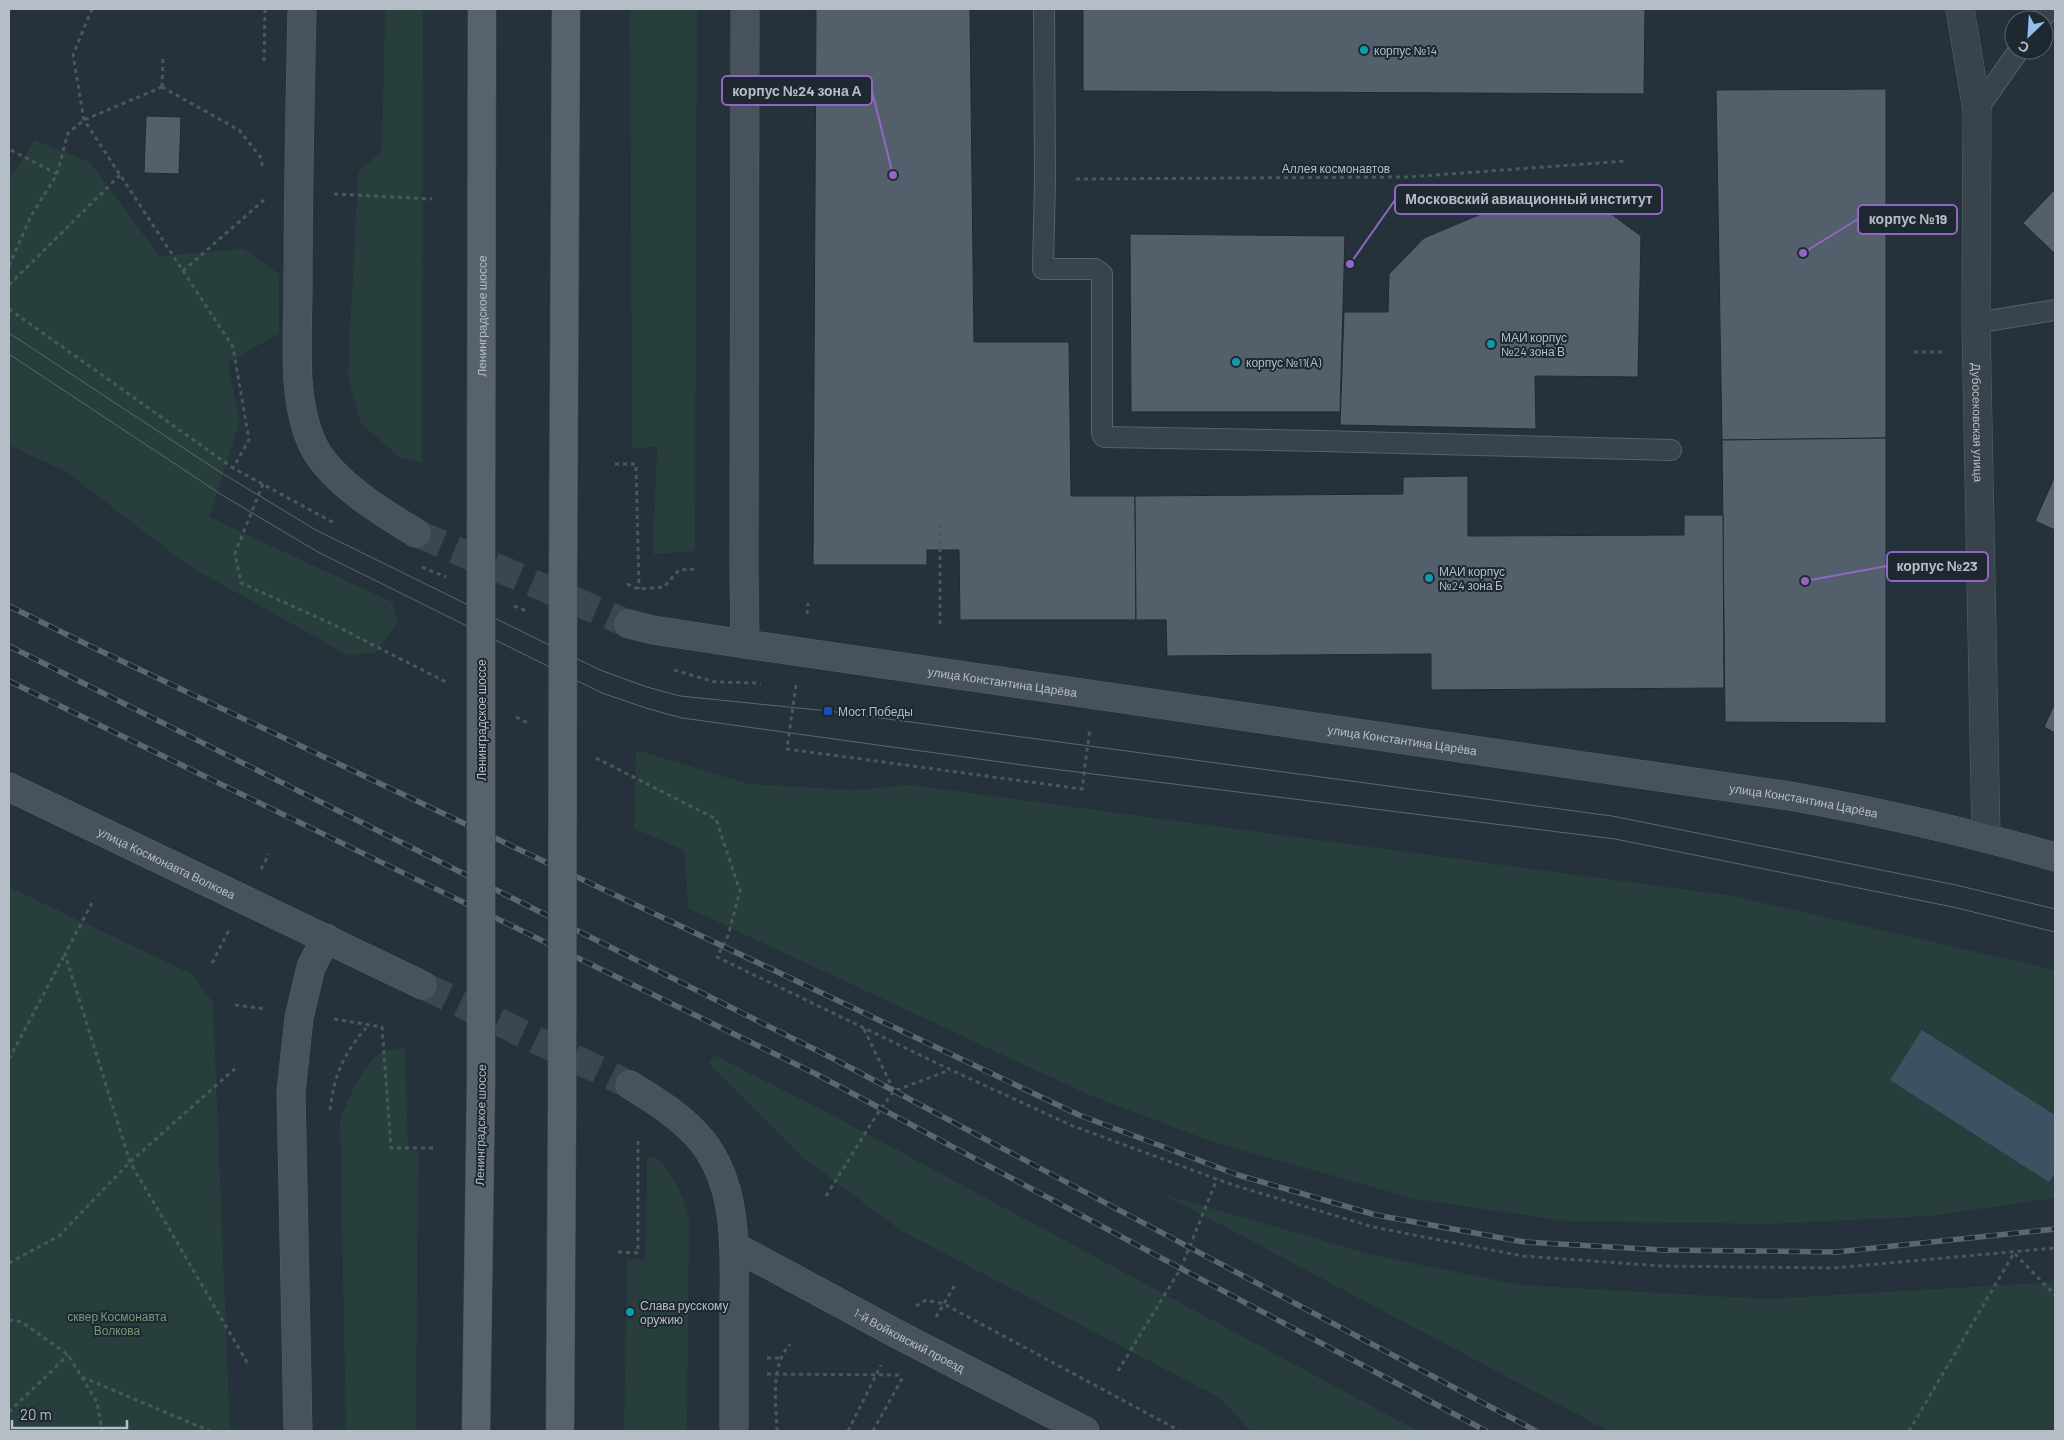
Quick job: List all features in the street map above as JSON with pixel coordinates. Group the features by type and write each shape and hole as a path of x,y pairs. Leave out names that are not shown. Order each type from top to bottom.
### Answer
{"main road":[{"name":"Ленинградское шоссе","path":"476,1431 481,1082 482,9"},
{"path":"560,1431 566,9"}],"street":[{"path":"302,9 298,200 301,407 307,431 316,451 336,474 364,499 416,533"},
{"path":"745,9 745,644"},
{"name":"Дубосековская улица","path":"1960,9 1977,110 1976,323 1986,837"},
{"name":"улица Константина Царёва","path":"629,624 654,630 745,644 1790,796 1880,812 1986,837 2055,857"},
{"name":"улица Космонавта Волкова","path":"9,787 422,985"},
{"path":"298,1431 291,1092 300,1013 312,967 326,938"},
{"path":"630,1085 680,1118 702,1141 720,1169 728,1196 734,1246 734,1431"},
{"name":"1-й Войковский проезд","path":"734,1246 896,1334 1085,1431"}],"lane":[{"path":"1044,9 1045,179 1043,269 1095,269 1102,274 1102,434 1104,437 1671,450"},
{"path":"1977,110 2012,60"},
{"path":"1976,323 2055,310"}],"path":[{"path":"92,9 73,55 84,120 233,347 249,440 233,468"},
{"path":"264,61 265,9"},
{"path":"162,87 163,58"},
{"path":"9,266 31,216 58,174 68,133 84,120 162,87"},
{"path":"162,87 239,130 262,160 262,168"},
{"path":"11,150 58,174"},
{"name":"Аллея космонавтов","path":"1045,179 1408,177 1626,161"},
{"path":"9,285 120,175"},
{"path":"183,271 264,200 264,192"},
{"path":"334,194 432,199"},
{"path":"615,464 636,464 639,589"},
{"path":"263,484 236,553 241,583 330,623 453,685"},
{"path":"940,525 940,624"},
{"path":"627,584 639,589 664,586 679,570 698,569"},
{"path":"807,614 808,603"},
{"path":"796,684 787,749 1082,790 1090,724"},
{"path":"514,716 532,725"},
{"path":"593,756 716,818 740,891 728,936 717,957 951,1070 1074,1126 1217,1179 1373,1227 1523,1256 1662,1266 1833,1268 2055,1248"},
{"path":"9,1059 92,903"},
{"path":"65,954 130,1162 248,1364"},
{"path":"300,1013 382,1027 391,1148 433,1148"},
{"path":"330,1110 333,1087 341,1063 354,1042 366,1028"},
{"path":"864,1028 894,1091"},
{"path":"9,1263 60,1236 130,1162 238,1066"},
{"path":"826,1196 881,1108 894,1091 951,1070"},
{"path":"618,1252 638,1253 638,1137"},
{"path":"1118,1372 1180,1268 1217,1179"},
{"path":"2014,1253 2055,1295"},
{"path":"1908,1431 2014,1253"},
{"path":"934,1321 955,1286"},
{"path":"896,1334 915,1306 926,1300 944,1304 1180,1431"},
{"path":"9,1320 22,1322 68,1354 97,1402 102,1431"},
{"path":"777,1431 776,1375 784,1351 790,1344"},
{"path":"9,1412 68,1354"},
{"path":"848,1431 882,1363"},
{"path":"873,1431 908,1368"},
{"path":"776,1375 904,1375"},
{"path":"81,1376 210,1431"}],"green space":[{"path":"385,9 423,9 422,463 399,457 361,423 348,376 358,172 382,151"},
{"path":"630,9 697,9 695,551 653,554 657,447 632,448"},
{"path":"35,140 90,162 159,256 244,249 279,274 279,333 228,363 240,422 209,517 392,602 398,622 375,653 347,655 186,564 68,473 9,445 9,179"},
{"path":"636,750 749,784 854,790 911,785 1733,896 2055,970 2055,1115 1922,1030 2049,1182 2055,1173 2055,1198 1930,1216 1770,1224 1565,1221 1415,1199 1213,1142 1089,1095 688,908 685,851 634,828"},
{"name":"сквер Космонавта Волкова","path":"9,887 192,974 213,1003 230,1431 9,1431"},
{"path":"405,1047 408,1150 418,1151 416,1431 346,1431 340,1121 356,1083 368,1065 382,1052"},
{"path":"714,1055 823,1110 1418,1431 1251,1431 1220,1398 900,1230 801,1156 709,1064"},
{"path":"647,1157 657,1158 669,1172 681,1195 689,1220 687,1431 624,1431 627,1259 646,1259"},
{"path":"1165,1195 1373,1255 1521,1285 1767,1299 2055,1282 2055,1431 1609,1431"}],"water":[{"path":"1922,1030 2055,1115 2055,1173 2049,1182 1890,1080"}],"building":[{"path":"816,9 970,9 974,342 1069,342 1071,496 1135,496 1136,620 960,620 959,550 927,550 927,565 813,565"},
{"name":"корпус №14","path":"1083,9 1645,9 1644,94 1083,91"},
{"path":"1886,89 1886,438 1722,440 1716,90"},
{"path":"146,116 181,117 179,174 144,173"},
{"path":"2055,189 2055,254 2023,223"},
{"name":"МАИ корпус №24 зона В","path":"1603,208 1641,236 1638,377 1535,376 1536,429 1340,425 1344,312 1388,312 1389,274 1424,238 1493,209"},
{"name":"корпус №11(А)","path":"1130,234 1345,236 1340,412 1131,412"},
{"path":"1886,438 1886,723 1725,722 1722,440"},
{"name":"МАИ корпус №24 зона Б","path":"1468,476 1468,536 1684,535 1684,515 1723,515 1724,688 1431,690 1431,654 1167,656 1166,620 1136,620 1135,496 1403,494 1403,477"},
{"path":"2055,476 2055,530 2035,521"},
{"path":"2055,703 2055,733 2044,727"}],"tunnel":[{"path":"416,533 629,624"},
{"path":"422,985 630,1085"}],"tram line":[{"path":"9,333 220,472 316,530 600,670 647,687 680,696 828,711 1612,816 1956,885 2055,909"},
{"path":"9,354 222,495 318,552 602,693 649,709 682,718 1037,767 1615,839 1953,907 2055,932"}],"railway":[{"path":"9,606 1079,1115 1238,1175 1376,1215 1524,1242 1664,1250 1836,1252 2055,1229"},
{"path":"9,646 832,1058 1536,1431"},
{"path":"9,681 816,1074 1486,1431"}],"place":[{"name":"корпус №14","path":"1364,50"},
{"name":"корпус №24 зона А","path":"893,175"},
{"name":"корпус №19","path":"1803,253"},
{"name":"Московский авиационный институт","path":"1350,264"},
{"name":"МАИ корпус №24 зона В","path":"1491,344"},
{"name":"корпус №11(А)","path":"1236,362"},
{"name":"МАИ корпус №24 зона Б","path":"1429,578"},
{"name":"корпус №23","path":"1805,581"},
{"name":"Мост Победы","path":"828,711"},
{"name":"Слава русскому оружию","path":"630,1312"}]}
